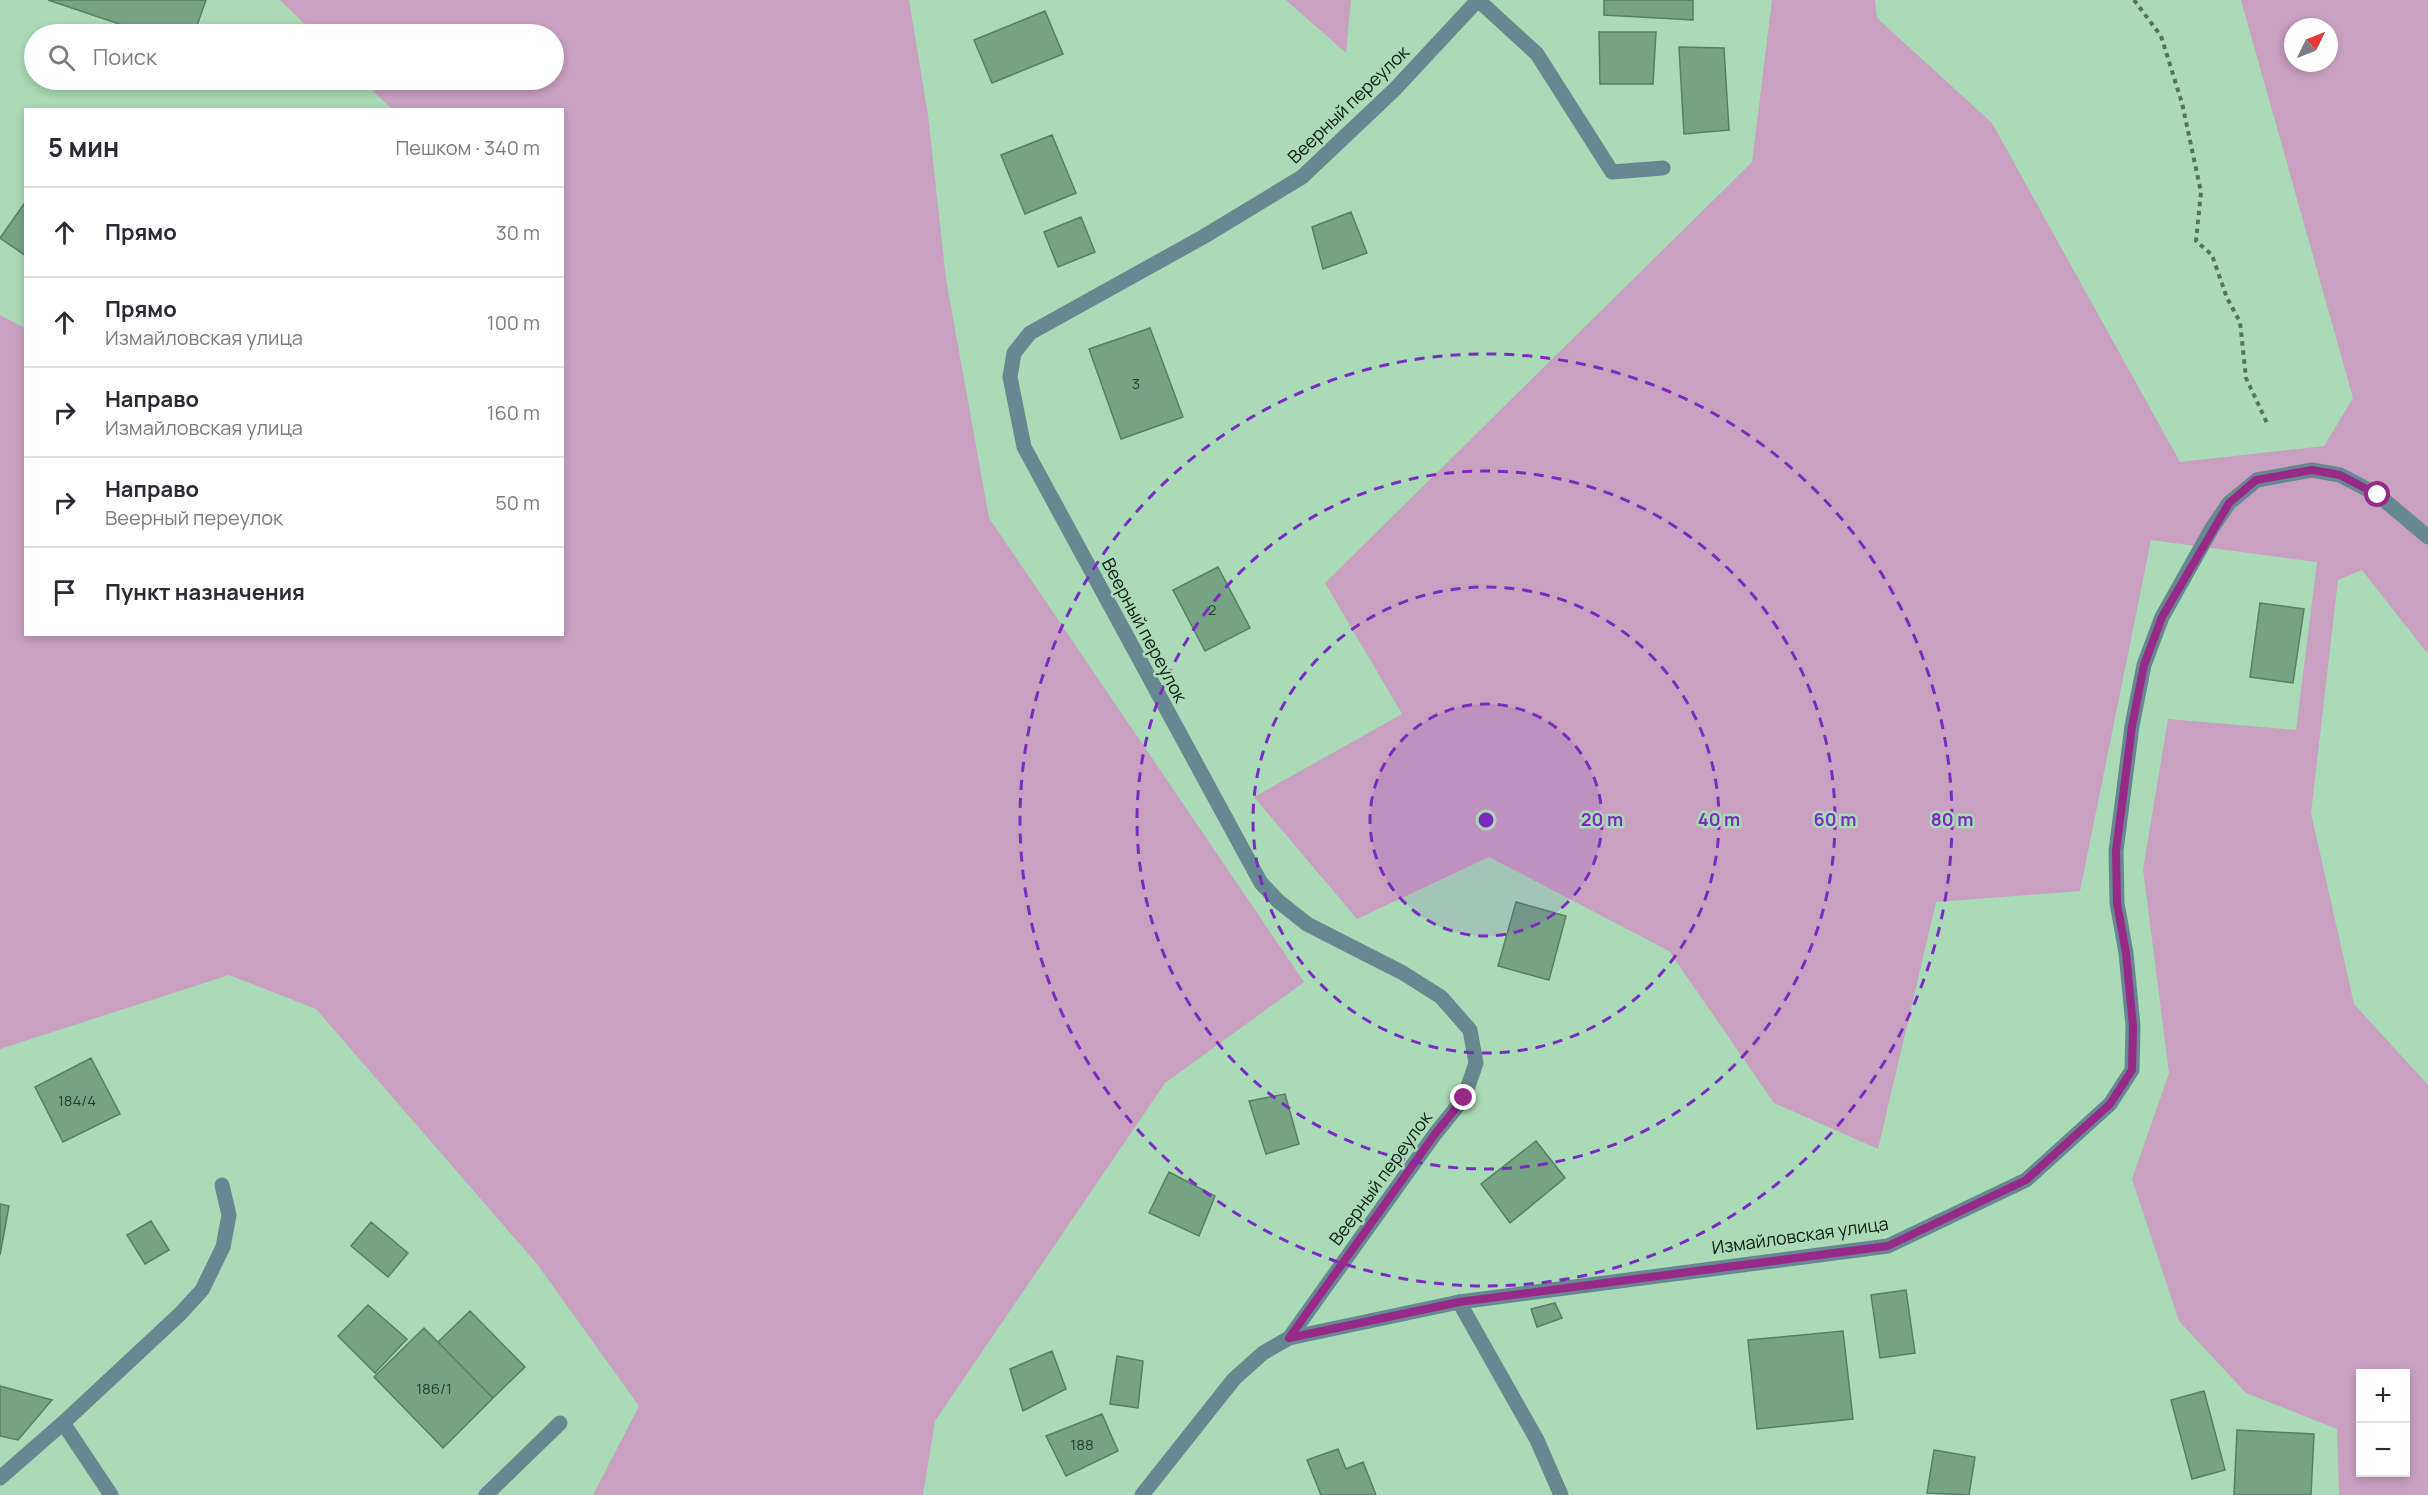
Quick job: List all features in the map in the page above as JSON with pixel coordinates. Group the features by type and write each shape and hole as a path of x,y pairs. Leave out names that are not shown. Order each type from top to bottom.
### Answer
{"street":[{"path":"1478,0 1537,54 1612,172 1663,168"},
{"name":"Веерный переулок","path":"1289,1338 1435,1134 1464,1098 1476,1063 1470,1030 1442,997 1403,973 1307,924 1278,901 1261,883 1024,447 1010,377 1014,353 1030,333 1203,237 1302,177 1395,89 1478,0"},
{"name":"Измайловская улица","path":"1142,1495 1234,1378 1263,1353 1289,1338 1459,1302 1888,1246 2026,1180 2110,1104 2132,1070 2133,1026 2126,953 2117,903 2116,851 2134,716 2144,665 2162,617 2212,528 2229,503 2256,480 2312,470 2340,475 2378,495 2428,537"},
{"path":"0,1478 63,1424 180,1314 202,1290 223,1247 229,1215 222,1185"},
{"path":"1459,1302 1537,1440 1561,1495"},
{"path":"486,1495 560,1423"},
{"path":"63,1424 111,1495"}],"path":[{"path":"2134,0 2161,36 2182,103 2201,192 2196,241 2212,255 2227,298 2240,322 2246,378 2266,423"}],"shaded area":[{"path":"280,0 909,0 928,115 946,279 989,518 1304,982 1165,1083 935,1421 923,1495 593,1495 639,1406 537,1264 316,1009 229,975 0,1049 0,315 24,327 24,636 564,636 564,108 391,108 372,90 564,90 564,24 305,24"},
{"path":"1286,0 1351,0 1346,53"},
{"path":"1772,0 1875,0 1877,18 1992,123 2180,462 2324,446 2353,398 2241,0 2428,0 2428,654 2362,570 2338,580 2311,813 2354,1004 2428,1085 2428,1495 2339,1495 2337,1429 2246,1393 2179,1321 2132,1179 2169,1073 2143,869 2168,719 2296,730 2317,562 2151,540 2080,891 1936,902 1878,1149 1774,1103 1669,951 1489,857 1357,919 1254,797 1402,714 1325,583 1752,162"}],"building":[{"path":"48,0 206,0 198,24 119,24"},
{"path":"1604,0 1693,0 1693,20 1604,15"},
{"path":"1045,11 1063,54 992,83 974,40"},
{"path":"1599,32 1656,32 1653,84 1600,84"},
{"path":"1679,47 1724,48 1729,130 1684,134"},
{"path":"1052,135 1076,193 1025,214 1001,155"},
{"path":"24,204 24,255 0,238"},
{"path":"1351,212 1367,253 1323,269 1312,227"},
{"path":"1081,217 1095,252 1058,267 1044,232"},
{"path":"1150,328 1183,417 1121,439 1089,349"},
{"path":"1218,567 1250,628 1205,651 1173,590"},
{"path":"2260,603 2304,609 2293,683 2250,677"},
{"path":"1516,902 1566,916 1549,980 1498,966"},
{"path":"91,1058 120,1114 63,1142 35,1087"},
{"path":"1285,1094 1299,1144 1266,1154 1249,1101"},
{"path":"1536,1141 1565,1178 1510,1223 1481,1184"},
{"path":"1169,1172 1215,1196 1199,1236 1149,1213"},
{"path":"0,1204 9,1206 0,1255"},
{"path":"151,1221 169,1250 145,1264 127,1235"},
{"path":"371,1222 408,1253 388,1277 351,1246"},
{"path":"1906,1290 1915,1353 1880,1358 1871,1295"},
{"path":"1555,1303 1562,1318 1537,1327 1531,1309"},
{"path":"368,1305 407,1339 375,1373 338,1336"},
{"path":"470,1311 525,1367 493,1398 438,1342"},
{"path":"424,1328 493,1398 443,1448 374,1377"},
{"path":"1843,1331 1853,1419 1757,1429 1748,1340"},
{"path":"1052,1351 1066,1389 1023,1411 1010,1369"},
{"path":"1117,1356 1143,1361 1138,1408 1110,1404"},
{"path":"0,1386 52,1400 18,1440 0,1436"},
{"path":"2204,1391 2225,1470 2192,1479 2171,1400"},
{"path":"1102,1414 1118,1451 1066,1476 1046,1436"},
{"path":"2237,1430 2314,1434 2311,1495 2234,1495"},
{"path":"1338,1449 1346,1469 1363,1462 1376,1495 1321,1495 1307,1460"},
{"path":"1934,1450 1975,1457 1969,1495 1927,1493"}],"route":[{"path":"1464,1098 1435,1134 1289,1338 1459,1302 1888,1246 2026,1180 2110,1104 2132,1070 2133,1026 2126,953 2117,903 2116,851 2132,726 2144,665 2162,617 2212,528 2229,503 2256,480 2312,470 2340,475 2378,495"}]}
